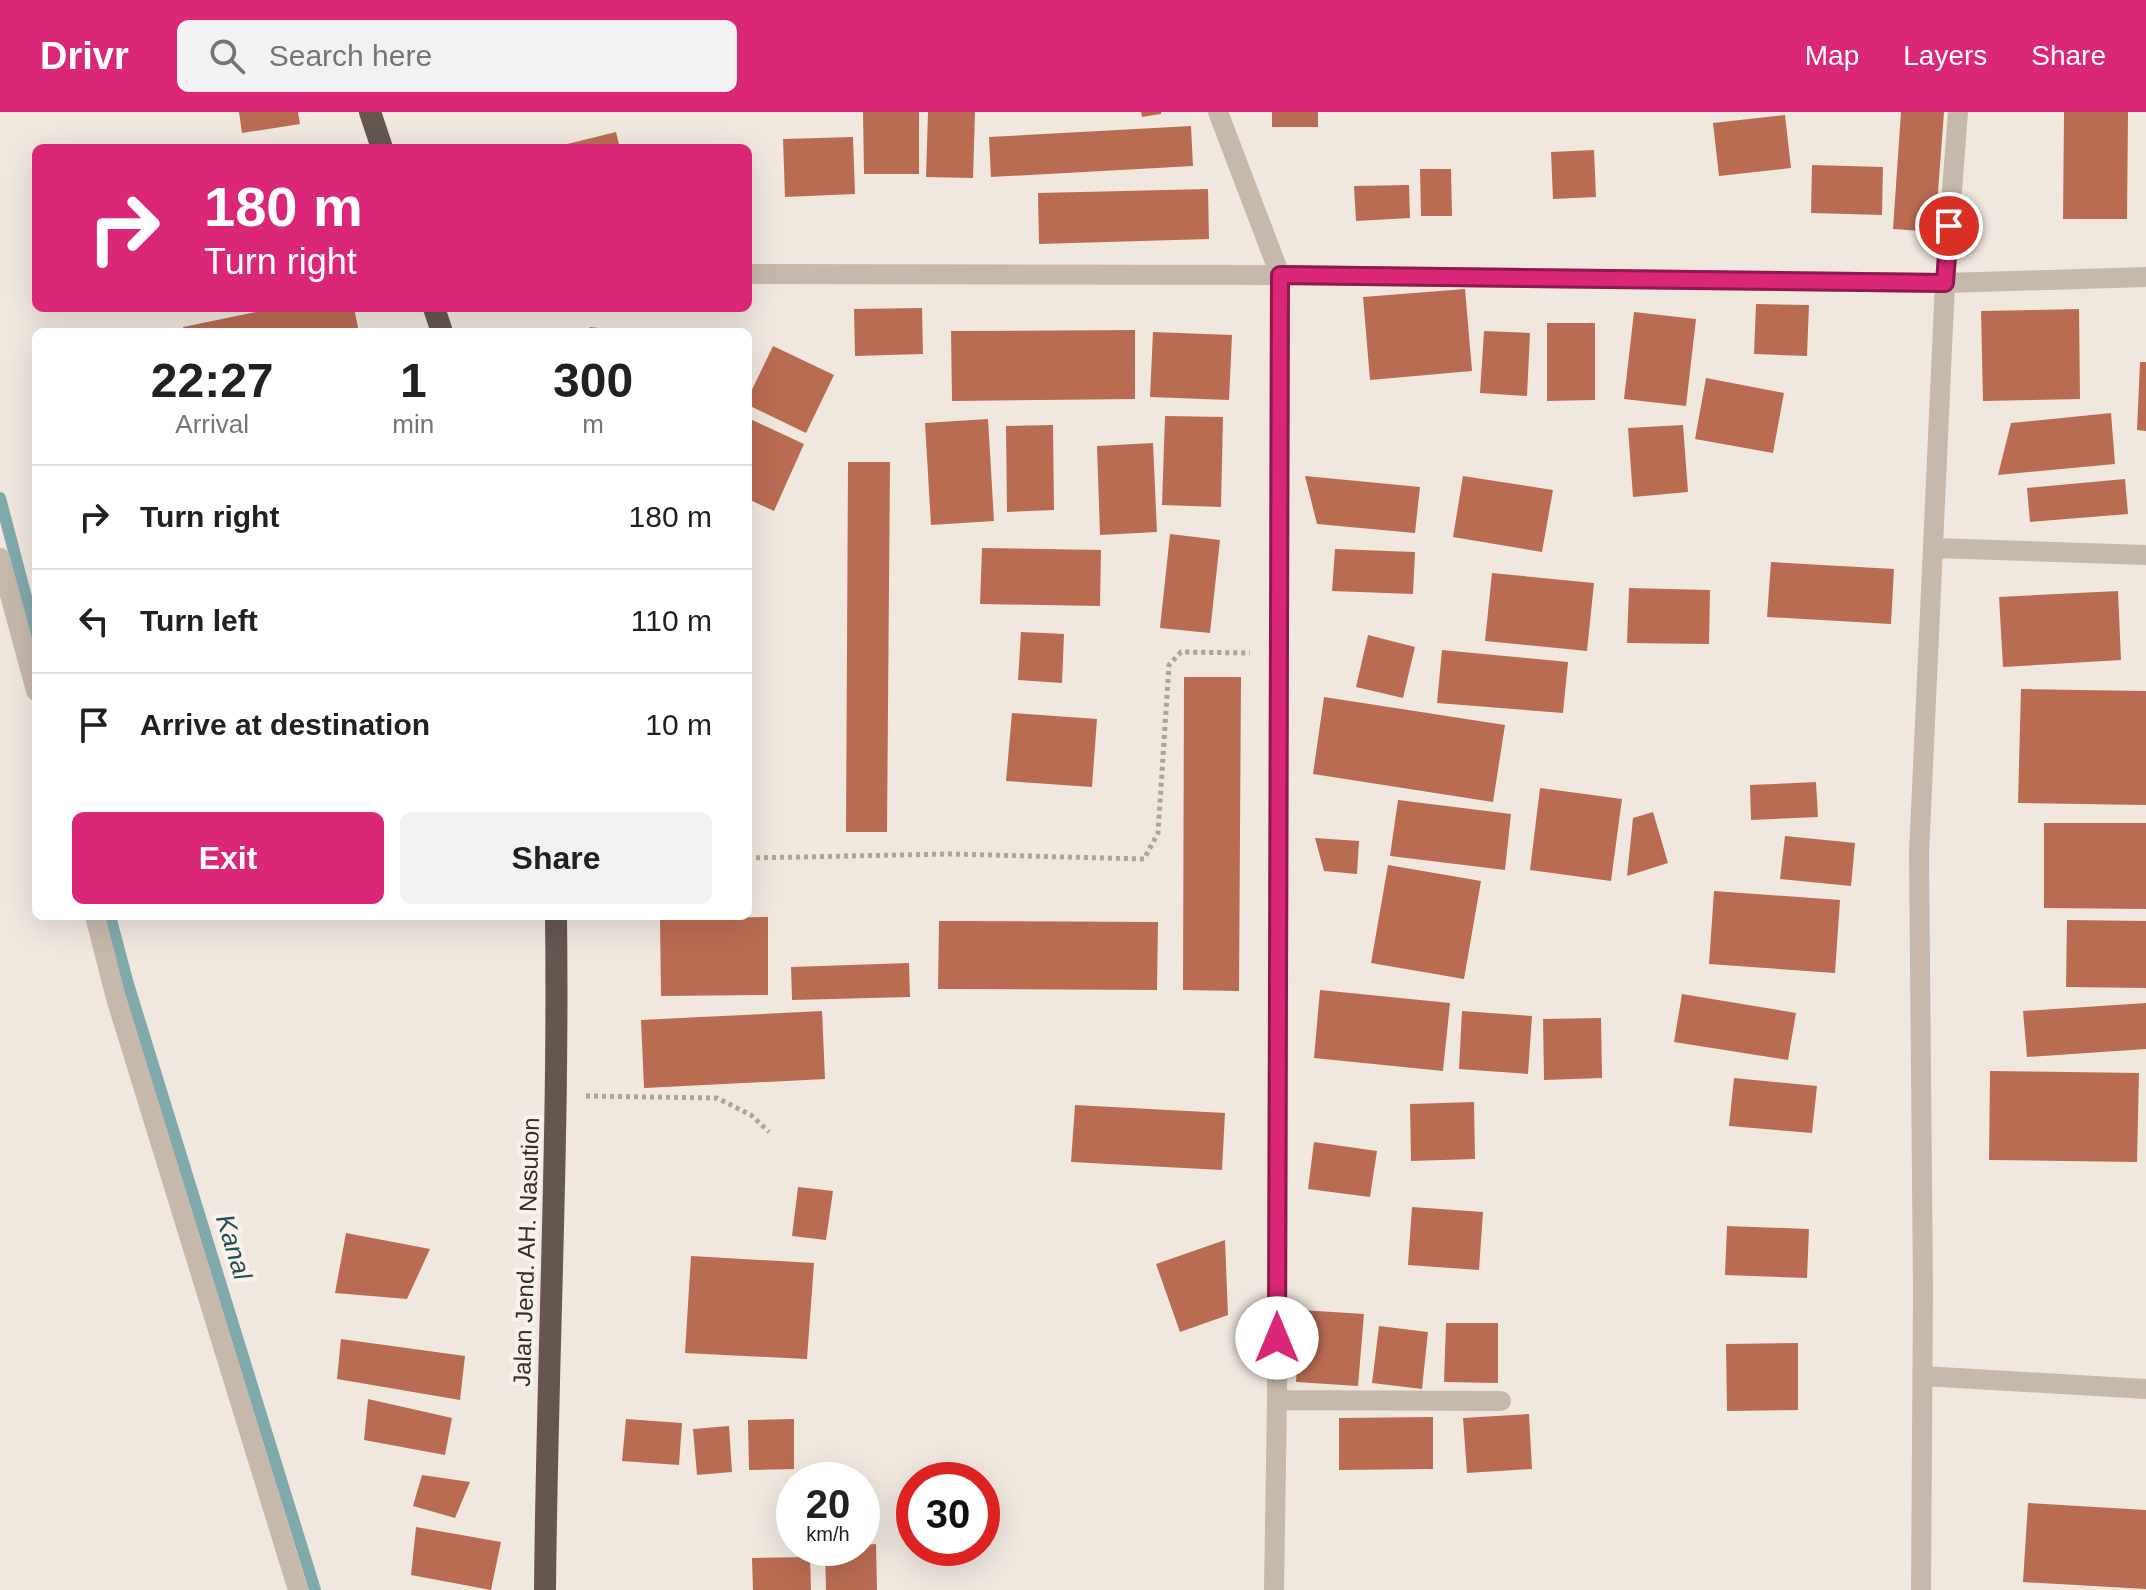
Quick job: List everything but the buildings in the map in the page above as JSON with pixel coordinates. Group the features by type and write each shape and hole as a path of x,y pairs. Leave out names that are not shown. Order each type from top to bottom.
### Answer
{"highway":[{"path":"370,112 381,144"},
{"name":"Jalan Jend. AH. Nasution","path":"545,1590 546,1425 557,1096 556,920"}],"street":[{"path":"1218,112 1280,275 1274,1590"},
{"path":"1921,1590 1923,1376 1919,854 1945,283 1958,112"},
{"path":"752,274 1280,275 1945,283 2146,277"},
{"path":"1934,548 2146,555"},
{"path":"0,558 32,676"},
{"path":"96,920 116,998 298,1590"},
{"path":"1923,1376 2146,1389"},
{"path":"1277,1400 1501,1401"}],"path":[{"path":"752,858 950,854 1144,859 1158,833 1169,665 1181,652 1279,653"},
{"path":"557,1096 717,1098 751,1115 769,1132"}],"waterway":[{"name":"Kanal","path":"0,498 32,620"},
{"name":"Kanal","path":"111,920 128,984 315,1590"}],"route":[{"path":"1277,1338 1280,275 1945,283 1949,226"}]}
